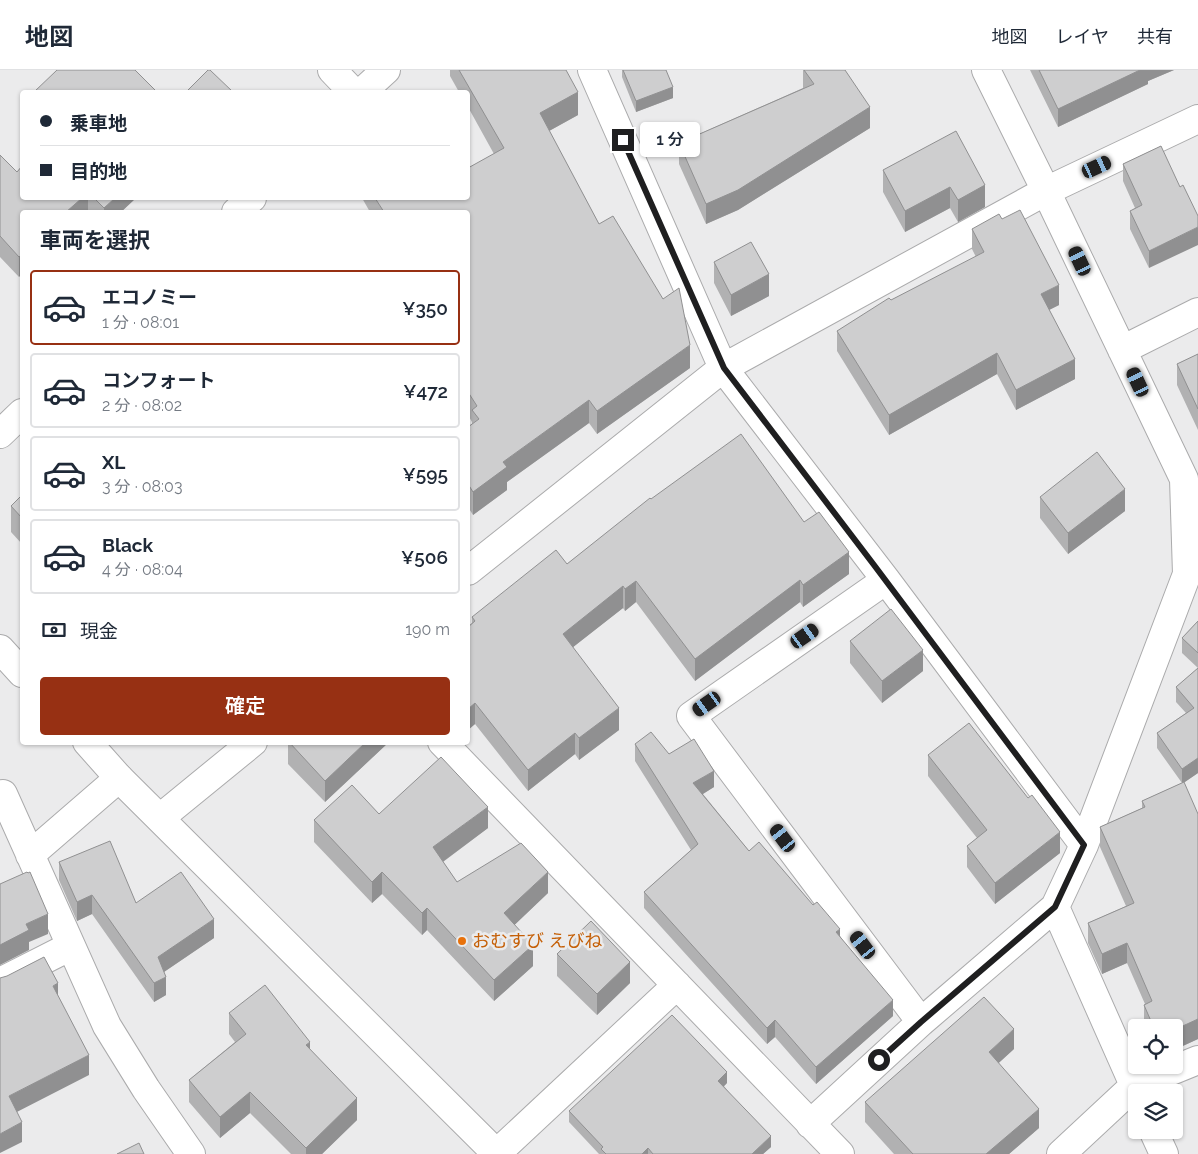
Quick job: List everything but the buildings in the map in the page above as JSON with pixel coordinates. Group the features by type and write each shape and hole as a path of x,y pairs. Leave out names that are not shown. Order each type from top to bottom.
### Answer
{"street":[{"path":"332,70 351,90"},
{"path":"364,90 386,70"},
{"path":"592,70 724,368 886,580 1084,845"},
{"path":"810,1124 921,1022 1055,907 1084,845 1192,580 1184,479 986,70"},
{"path":"470,569 724,368 1046,191 1198,119"},
{"path":"238,210 250,200"},
{"path":"1122,350 1198,312"},
{"path":"0,434 20,415"},
{"path":"886,580 691,716 921,1022"},
{"path":"0,649 20,671"},
{"path":"90,745 119,778 497,1154 677,985"},
{"path":"160,818 249,745"},
{"path":"445,745 840,1154"},
{"path":"30,855 119,778"},
{"path":"3,794 107,1026 146,1089 191,1154"},
{"path":"1055,907 1134,1084"},
{"path":"0,982 71,946"},
{"path":"1147,1084 1198,1060"},
{"path":"1061,1154 1128,1096"},
{"path":"1157,1139 1164,1154"}],"place":[{"name":"おむすび えびね","path":"462,941"}],"route":[{"path":"623,140 724,368 1084,845 1055,907 879,1060"}]}
